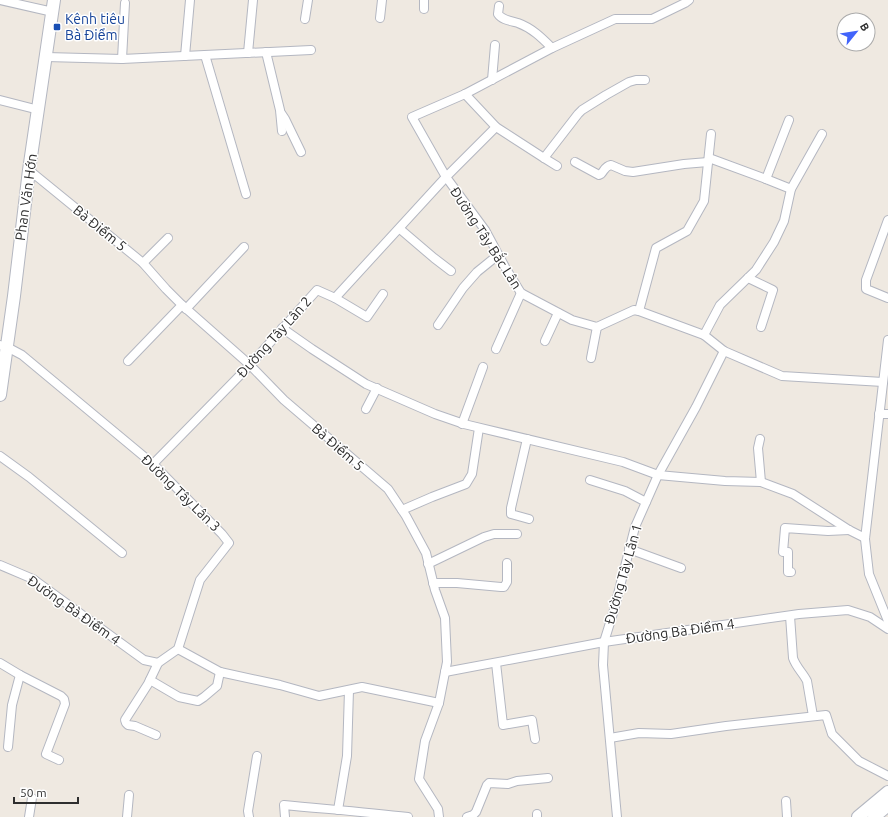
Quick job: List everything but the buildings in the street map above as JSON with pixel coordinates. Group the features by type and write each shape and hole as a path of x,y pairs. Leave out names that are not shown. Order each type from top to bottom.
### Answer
{"main road":[{"name":"Phan Văn Hớn","path":"0,395 3,346 39,110 54,0"},
{"path":"858,817 888,792"},
{"path":"874,817 888,805"}],"street":[{"path":"0,0 53,12"},
{"path":"185,56 190,0"},
{"path":"248,53 252,0"},
{"path":"305,19 308,0"},
{"path":"380,18 382,0"},
{"path":"424,0 424,9"},
{"path":"557,166 496,127 465,94 552,48 615,19 652,19 689,0"},
{"path":"122,59 125,3"},
{"path":"499,6 498,14 501,18 518,23 528,28 536,33 552,48"},
{"path":"492,80 495,45"},
{"path":"46,57 122,59 311,50"},
{"path":"266,52 280,110 282,131"},
{"path":"205,55 246,194"},
{"path":"544,158 582,110 629,82 645,80"},
{"name":"Đường Tây Bắc Lân","path":"465,94 412,117 446,177 484,230 521,293 572,320 597,327"},
{"path":"0,100 39,110"},
{"path":"280,110 286,119 301,152"},
{"path":"766,179 789,120"},
{"path":"383,294 367,317 335,298 400,229 446,177 496,127"},
{"path":"639,311 656,248 687,231 704,201 711,134"},
{"path":"704,335 720,305 756,270 774,242 784,221 791,190 822,134"},
{"path":"576,162 599,175 610,165 625,171 633,172 708,160 766,179 791,190"},
{"name":"Bà Điểm 5","path":"29,170 143,263 184,307 250,365 284,400 388,489 402,510 426,554 444,618 447,662 439,703 425,741 419,779 438,809 439,817"},
{"path":"888,220 866,280 866,289 888,298"},
{"path":"400,229 451,271"},
{"path":"143,263 168,238"},
{"path":"128,361 244,247"},
{"path":"438,325 463,288 477,272 498,255"},
{"path":"748,278 773,290 761,327"},
{"name":"Đường Tây Lân 2","path":"153,464 250,365 318,290 335,298"},
{"path":"496,349 521,293"},
{"path":"592,358 597,327 634,310 704,335 724,351 782,376 883,382"},
{"path":"545,341 558,313"},
{"path":"282,328 366,384 462,424 623,462 658,475 725,481 761,482 793,494 849,530 865,538"},
{"path":"888,340 883,382 884,414 865,538 869,574 888,621"},
{"name":"Đường Tây Lân 3","path":"3,346 22,356 153,464 229,543 200,580 178,649"},
{"name":"Đường Tây Lân 1","path":"617,817 603,665 604,642 614,610 635,527 658,475 696,407 724,351"},
{"path":"462,424 483,367"},
{"path":"366,409 376,388"},
{"path":"402,510 466,484 472,474 479,428"},
{"path":"527,439 511,508 511,514 529,518"},
{"path":"760,439 758,448 761,482"},
{"path":"0,456 30,477 122,553"},
{"path":"590,480 625,492 646,502"},
{"path":"791,572 788,572 788,552 783,552 784,528 828,531 849,530"},
{"path":"428,564 484,537 494,534 517,534"},
{"path":"630,548 681,568"},
{"path":"433,583 504,587 507,582 507,562"},
{"name":"Đường Bà Điểm 4","path":"0,566 34,579 144,660 158,663"},
{"name":"Đường Bà Điểm 4","path":"445,672 604,642 790,616 848,610 870,617 888,629"},
{"path":"790,616 793,658 799,670 806,679 813,716"},
{"path":"156,735 136,726 128,725 125,722 126,717 150,680 158,663 178,649 220,672 280,685 319,696 362,687 439,703"},
{"path":"496,662 503,725 532,720 535,739"},
{"path":"0,663 64,699 65,704 46,754 59,760"},
{"path":"150,680 179,697 198,701 216,686 220,672"},
{"path":"8,747 12,705 20,675"},
{"path":"338,810 347,756 349,690"},
{"path":"610,738 639,733 672,734 726,726 826,715 832,734 859,761 888,776"},
{"path":"249,817 248,811 257,756"},
{"path":"467,817 476,812 487,784 489,783 508,784 517,781 548,778"},
{"path":"127,817 129,796"},
{"path":"29,817 32,798"},
{"path":"786,801 787,817"},
{"path":"285,817 284,804 408,817"}],"place":[{"name":"Kênh tiêu Bà Điểm","path":"57,27"}]}
